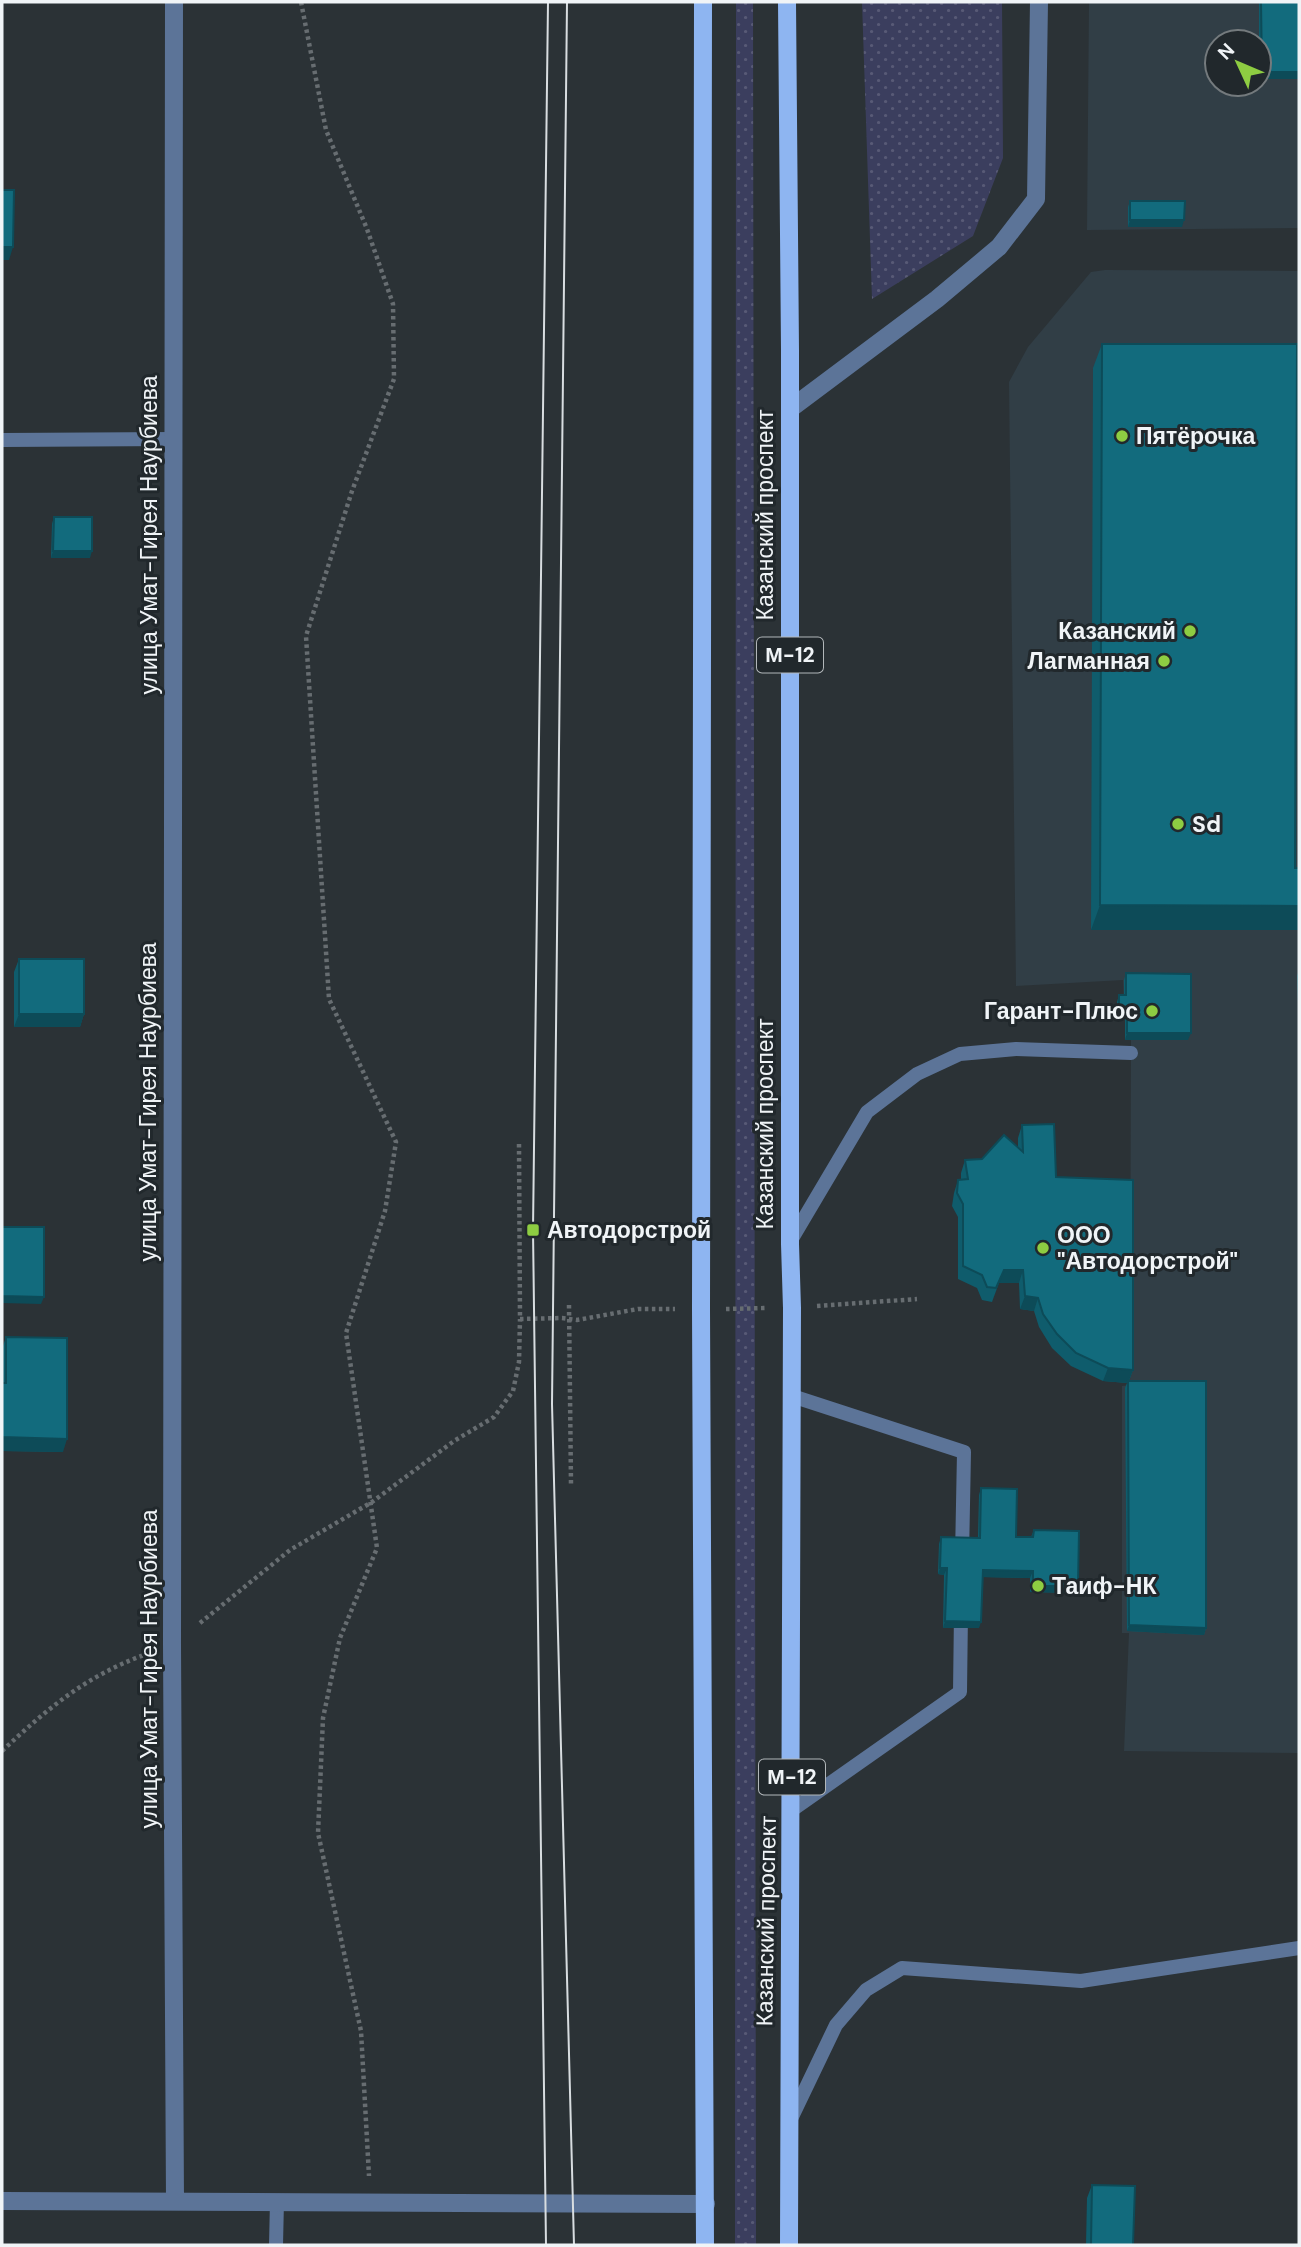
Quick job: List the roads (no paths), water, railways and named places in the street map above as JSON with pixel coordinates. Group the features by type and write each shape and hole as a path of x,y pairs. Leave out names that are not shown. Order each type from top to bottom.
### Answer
{"main road":[{"path":"703,2 701,1309 705,2245"},
{"name":"Казанский проспект","path":"787,2 792,1308 789,2245"}],"street":[{"name":"улица Умат-Гирея Наурбиева","path":"174,2 172,1644 175,2202"},
{"path":"790,409 937,299 999,247 1035,200 1039,2"},
{"path":"2,2201 706,2204"}],"lane":[{"path":"2,440 173,439"},
{"path":"790,1244 867,1112 916,1074 960,1054 1016,1049 1131,1053"},
{"path":"792,1396 964,1452 962,1572"},
{"path":"792,1811 960,1692 961,1599"},
{"path":"789,2122 836,2025 866,1990 902,1968 1081,1981 1299,1948"},
{"path":"276,2245 277,2201"}],"tram line":[{"path":"546,2245 533,1230 548,2"},
{"path":"567,2 552,1404 574,2245"}],"place":[{"name":"Пятёрочка","path":"1122,436"},
{"name":"Казанский","path":"1190,631"},
{"name":"Лагманная","path":"1164,661"},
{"name":"Sd","path":"1178,824"},
{"name":"Гарант-Плюс","path":"1152,1011"},
{"name":"Автодорстрой","path":"533,1230"},
{"name":"ООО \"Автодорстрой\"","path":"1043,1248"},
{"name":"Таиф-НК","path":"1038,1586"}]}
